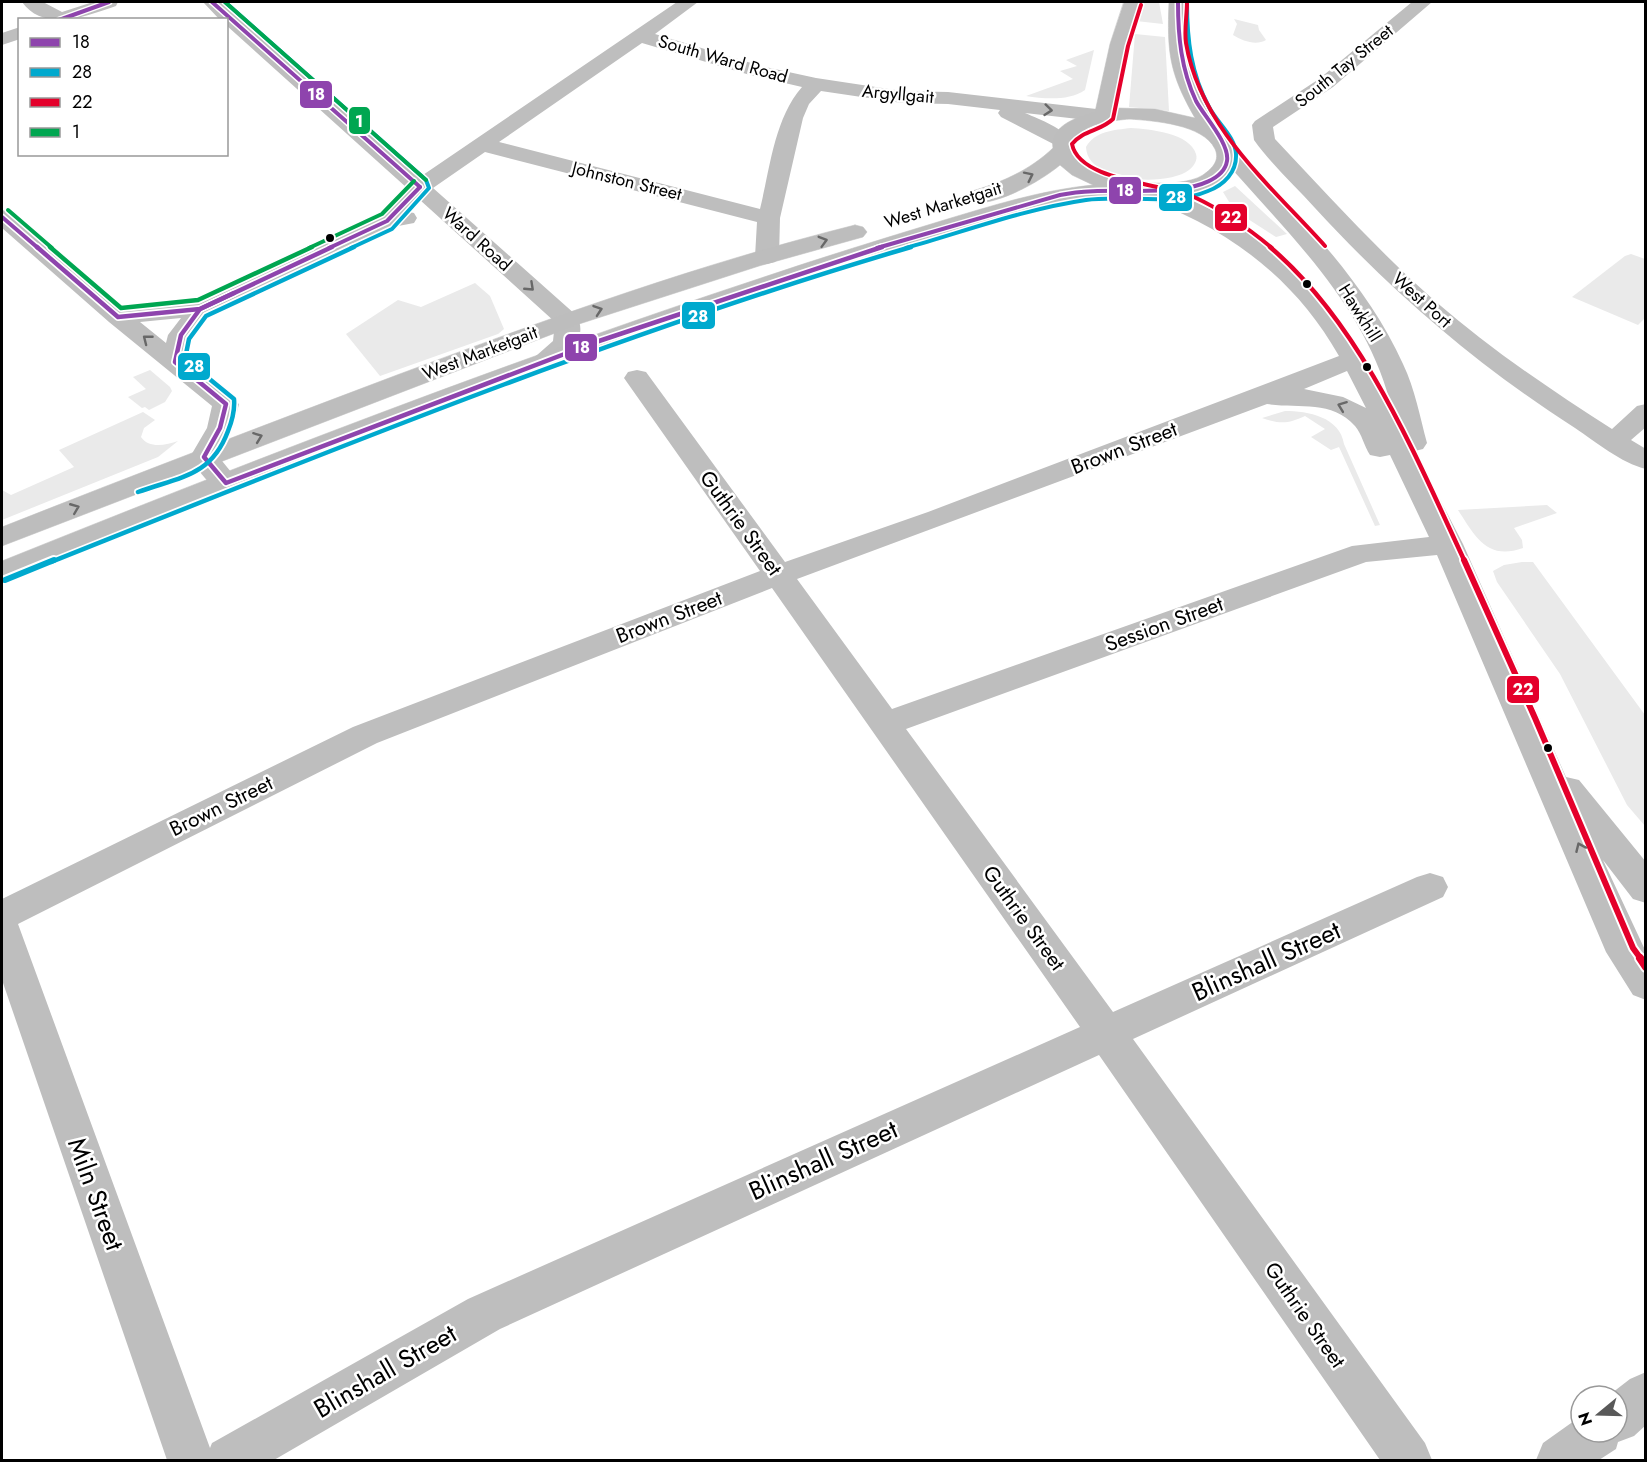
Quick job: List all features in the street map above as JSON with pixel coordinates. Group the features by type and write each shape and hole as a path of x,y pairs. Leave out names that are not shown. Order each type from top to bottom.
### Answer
{"main road":[{"path":"1105,116 1124,22 1133,2"},
{"path":"1063,147 1070,163 1085,174 1108,184 1140,190 1174,190 1208,181 1225,167 1228,156 1224,145 1203,116 1185,76 1177,43 1178,2"},
{"name":"West Marketgait","path":"2,537 204,457 567,320 767,257 983,195 1042,170 1063,147 1074,128 1105,116 1140,113 1171,117 1203,128 1224,145"},
{"name":"West Marketgait","path":"2,572 226,483 541,363 796,273 1042,198 1104,189 1140,190"}],"street":[{"path":"31,2 57,18"},
{"path":"62,18 109,2"},
{"name":"Ward Road","path":"212,2 567,320"},
{"path":"387,221 420,187 689,2"},
{"name":"South Tay Street","path":"1262,125 1298,105 1332,81 1423,2"},
{"path":"2,39 18,34"},
{"name":"South Ward Road","path":"640,36 757,71 811,83 793,118 769,218 767,257"},
{"name":"Argyllgait","path":"811,83 902,97 948,98 990,105 1105,116"},
{"name":"Argyllgait","path":"990,105 1039,127 1063,147"},
{"name":"West Port","path":"1262,125 1265,140 1347,228 1449,326 1506,370 1614,442 1646,460"},
{"name":"Johnston Street","path":"484,145 769,218"},
{"name":"Hawkhill","path":"1224,145 1254,182 1305,235 1337,276 1372,330 1391,365 1433,512"},
{"name":"Hawkhill","path":"1140,190 1191,207 1223,222 1247,238 1272,259 1314,303 1353,360 1433,512 1625,952 1646,984"},
{"path":"2,217 118,317 225,404 220,428 204,457 226,483"},
{"path":"118,317 200,309 387,221 429,217 456,220"},
{"path":"175,362 181,335 200,309"},
{"path":"541,363 566,343 569,333 567,320"},
{"name":"Brown Street","path":"2,915 365,735 778,575 938,518 1353,360"},
{"name":"Guthrie Street","path":"637,378 1106,1032 1408,1461"},
{"path":"1258,398 1307,397 1332,402 1354,411 1365,422 1380,450 1433,512"},
{"path":"1614,442 1646,412"},
{"name":"Session Street","path":"885,724 1362,553 1448,544"},
{"name":"Hawkhill","path":"1538,752 1646,888"},
{"name":"Blinshall Street","path":"230,1461 484,1314 1430,887"},
{"name":"Miln Street","path":"2,928 191,1461"},
{"path":"1629,1409 1646,1395"},
{"path":"1560,1461 1583,1444"}],"shaded area":[{"path":"1142,2 1159,2 1163,24 1136,21"},
{"path":"1234,19 1258,25 1266,40 1258,43 1250,42 1233,35 1237,24"},
{"path":"1135,34 1165,37 1169,111 1129,107"},
{"path":"1094,50 1085,90 1064,98 1026,96 1073,79 1060,71 1077,66 1066,60"},
{"path":"1131,128 1168,133 1186,141 1196,154 1195,163 1189,170 1178,175 1147,180 1113,175 1099,168 1090,159 1086,147 1094,138 1106,132"},
{"path":"1235,186 1287,234 1276,237 1234,210 1223,192"},
{"path":"1631,254 1645,259 1645,318 1638,325 1572,297 1625,256"},
{"path":"475,283 490,296 504,329 498,334 380,376 346,334 398,300 421,307"},
{"path":"150,370 172,391 165,402 149,410 142,408 128,397 146,389 133,377"},
{"path":"1285,411 1313,414 1322,417 1336,427 1380,525 1375,526 1339,447 1331,450 1311,437 1325,429 1305,416 1284,422 1262,418"},
{"path":"143,412 155,420 144,428 141,437 144,441 158,445 178,441 158,457 2,520 2,490 11,495 74,467 59,450"},
{"path":"1547,505 1557,513 1514,528 1522,540 1523,548 1511,551 1491,549 1483,544 1458,510"},
{"path":"1533,562 1645,715 1645,826 1627,805 1560,674 1497,582 1493,571 1504,565"}],"transit line":[{"name":"18","path":"65,18 109,2"},
{"name":"18","path":"212,2 420,187"},
{"name":"28","path":"138,492 203,468 218,452 227,433 235,405 234,399 185,359 189,339 206,316 392,229 429,188 426,180 225,2"},
{"name":"1","path":"225,2 426,180"},
{"name":"18","path":"420,187 387,221 200,309 181,335 175,362 226,404 220,428 204,457 226,483 490,381 649,323 923,234 1051,196 1087,190 1180,189 1198,186 1213,179 1224,169 1227,155 1222,141 1197,101 1186,74 1180,46 1178,2"},
{"name":"28","path":"5,580 483,394 800,281 1048,207 1103,198 1171,198 1207,192 1220,185 1230,175 1236,161 1236,150 1230,137 1210,110 1197,83 1188,45 1187,2"},
{"name":"22","path":"1187,2 1186,44 1194,74 1206,102 1222,129 1241,154 1325,246"},
{"name":"22","path":"1141,5 1128,46 1113,119 1104,126 1076,139 1072,144 1074,154 1080,162 1102,173 1165,187 1198,199 1225,214 1251,231 1286,261 1338,322 1356,348 1388,405 1458,547 1535,718 1633,948 1646,967"},
{"name":"1","path":"8,210 121,308 198,300 382,214 414,181"},
{"name":"18","path":"2,217 118,317 200,309 234,293"}]}
